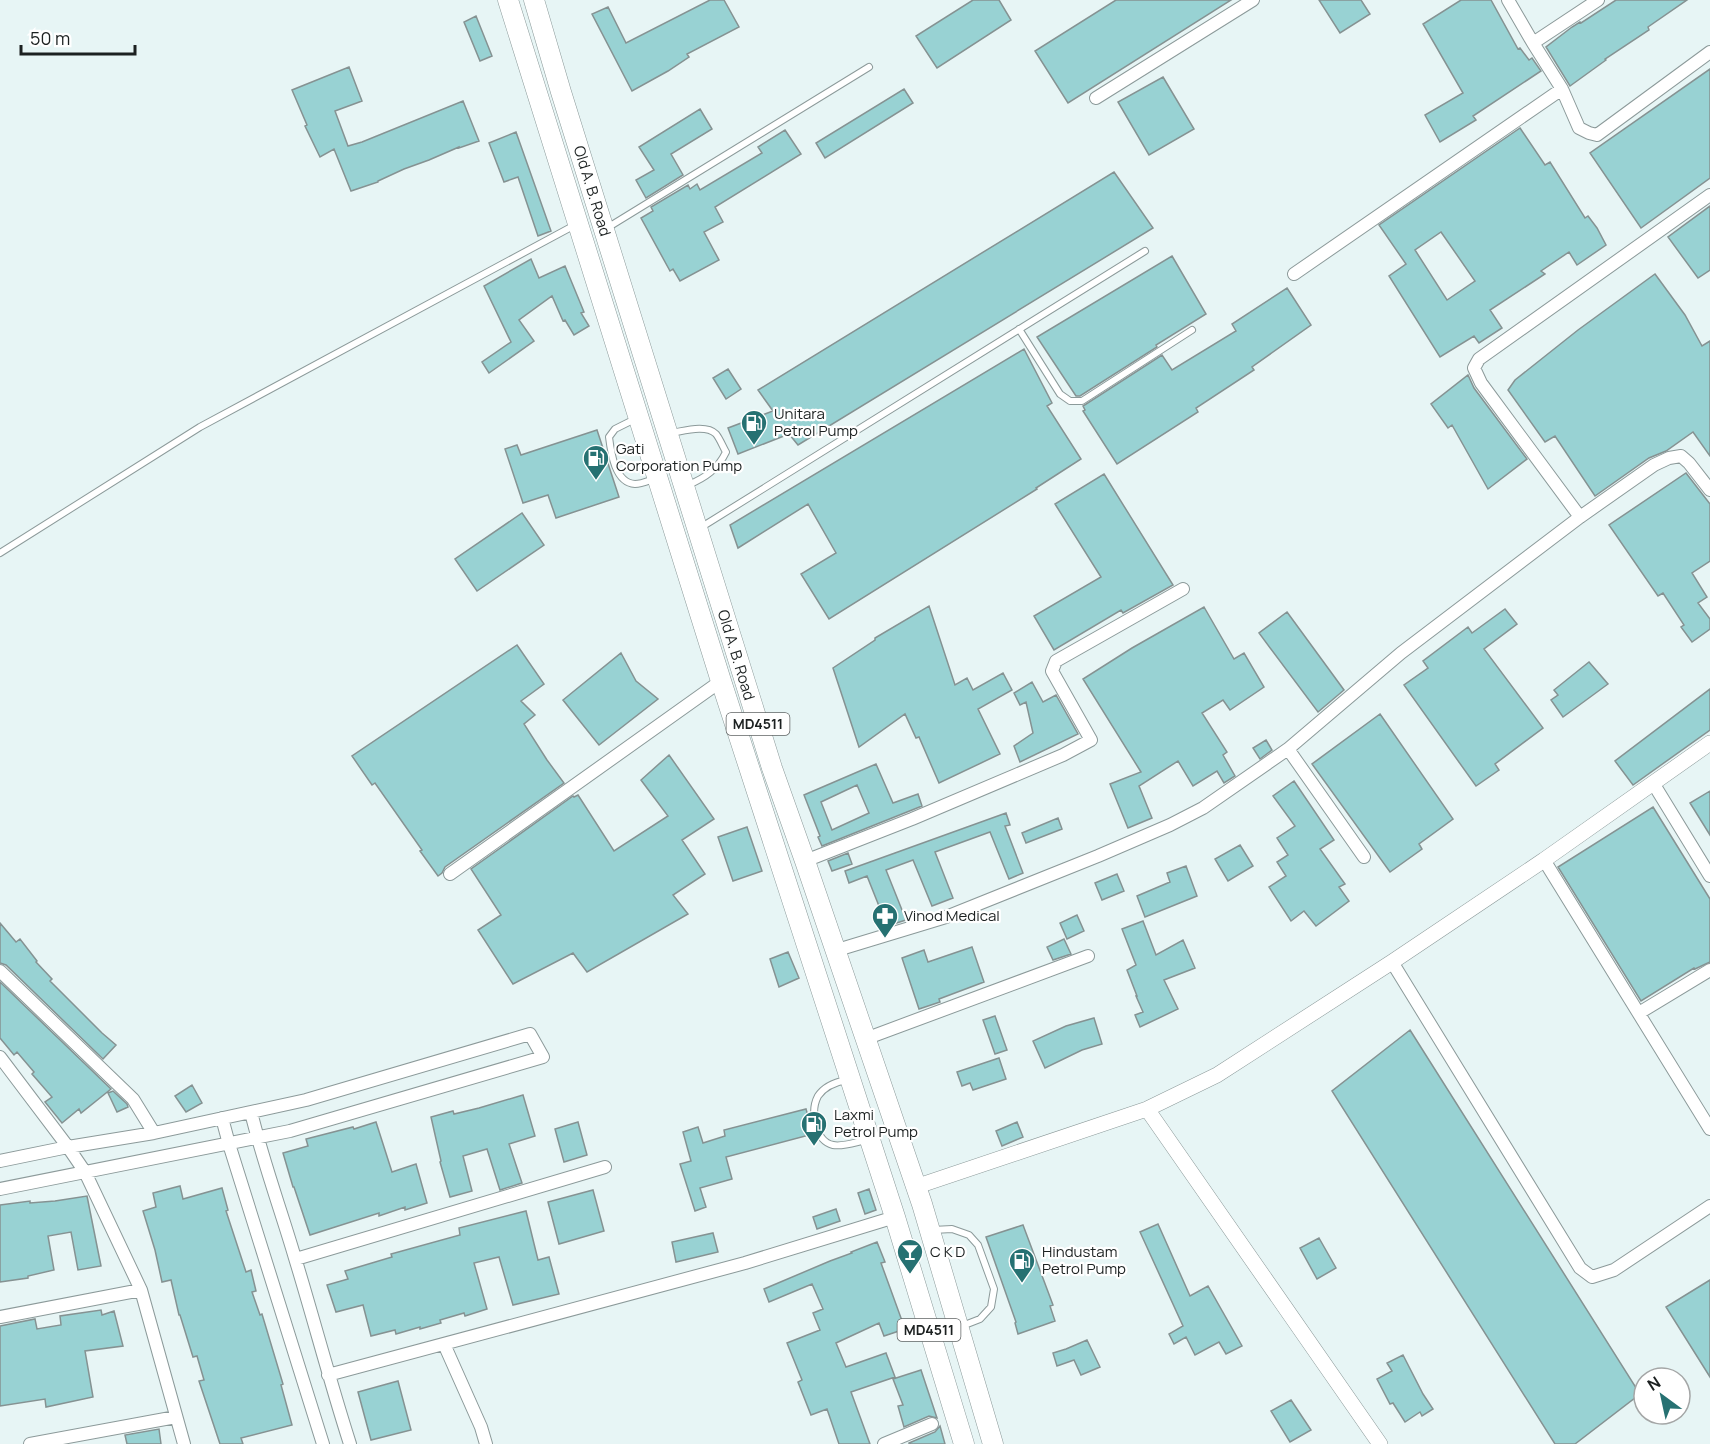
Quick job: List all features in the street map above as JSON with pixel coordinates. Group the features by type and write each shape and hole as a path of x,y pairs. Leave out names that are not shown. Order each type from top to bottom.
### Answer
{"main road":[{"name":"Old A. B. Road","path":"508,0 721,681 895,1217 964,1444"},
{"name":"Old A. B. Road","path":"534,0 772,768 915,1187 993,1444"}],"street":[{"path":"1096,98 1253,0"},
{"path":"1508,0 1562,89 1579,128 1589,133 1597,135 1710,52"},
{"path":"1533,43 1598,0"},
{"path":"1294,274 1562,89"},
{"path":"1580,517 1480,383 1474,368 1479,359 1710,195"},
{"path":"834,951 946,917 1170,825 1203,808 1288,749 1401,653 1580,517 1654,465 1669,458 1681,456 1710,490"},
{"path":"805,861 912,819 1063,754 1090,740 1052,671 1056,662 1183,589"},
{"path":"450,874 721,681"},
{"path":"915,1187 1147,1109 1217,1075 1545,860 1710,743"},
{"path":"1288,749 1364,857"},
{"path":"1653,783 1710,876"},
{"path":"1545,860 1710,1129"},
{"path":"865,1039 1088,956"},
{"path":"1392,962 1580,1268 1592,1277 1614,1269 1710,1206"},
{"path":"1639,1013 1710,970"},
{"path":"0,971 133,1099 154,1133"},
{"path":"0,1161 154,1133 306,1100 530,1034 543,1057 290,1131 0,1189"},
{"path":"0,1058 85,1172 141,1290 184,1444"},
{"path":"1147,1109 1380,1444"},
{"path":"251,1112 350,1444"},
{"path":"222,1118 323,1444"},
{"path":"296,1259 605,1167"},
{"path":"328,1375 745,1263 895,1217"},
{"path":"0,1317 141,1290"},
{"path":"444,1344 482,1427 486,1444"},
{"path":"30,1444 176,1417"},
{"path":"884,1444 932,1424"}],"lane":[{"path":"604,229 869,68"},
{"path":"0,553 200,428 577,223"},
{"path":"697,530 1145,251"},
{"path":"1019,329 1060,394 1070,401 1082,401 1192,330"},
{"path":"639,418 615,429 609,437 612,456 618,473 627,481 634,484 657,478"},
{"path":"668,434 706,429 715,433 726,452 720,464 696,482 684,487"},
{"path":"850,1079 836,1082 819,1095 814,1106 815,1122 821,1138 830,1144 837,1146 869,1139"},
{"path":"929,1230 952,1228 969,1234 978,1245 994,1289 991,1307 980,1319 958,1328"}],"building":[{"path":"710,0 724,0 739,27 687,54 689,57 632,91 592,14 608,7 626,43"},
{"path":"973,0 999,0 1011,20 937,68 916,36"},
{"path":"1116,0 1231,0 1068,103 1035,51"},
{"path":"1319,0 1361,0 1370,14 1340,33"},
{"path":"1461,0 1491,0 1518,49 1520,48 1529,60 1532,58 1541,71 1473,116 1476,120 1440,142 1425,115 1463,93 1423,24"},
{"path":"1616,0 1687,0 1570,86 1546,47 1572,27"},
{"path":"476,16 492,56 480,61 464,22"},
{"path":"349,67 362,101 335,111 348,146 463,101 479,141 351,191 334,149 320,157 305,126 307,125 292,90"},
{"path":"1710,69 1710,178 1641,228 1590,153"},
{"path":"1163,77 1194,129 1149,155 1118,102"},
{"path":"904,89 913,103 825,158 816,143"},
{"path":"700,109 712,129 671,154 683,175 646,198 636,180 654,170 639,147"},
{"path":"1520,128 1545,165 1550,162 1585,218 1588,216 1606,245 1577,265 1569,252 1541,271 1545,274 1490,310 1502,328 1479,343 1474,336 1440,357 1389,276 1406,264 1379,225","holes":["1441,232 1475,281 1447,300 1415,250"]},
{"path":"785,130 801,154 715,207 723,222 704,232 719,260 680,281 673,269 670,271 641,218 653,211 651,207 688,185 690,189 697,184 700,190 762,153 758,147"},
{"path":"516,132 551,231 538,236 518,177 504,182 489,143"},
{"path":"1114,172 1153,228 798,445 789,434 738,454 728,428 773,411 758,390"},
{"path":"1710,206 1710,270 1698,278 1668,237"},
{"path":"1172,256 1206,314 1080,396 1076,396 1037,337"},
{"path":"531,259 539,278 565,266 584,312 581,313 589,326 574,335 565,320 563,321 552,296 519,320 534,341 489,373 482,362 511,342 484,286"},
{"path":"1655,274 1685,315 1702,346 1710,341 1710,456 1693,432 1666,451 1649,458 1595,496 1555,436 1545,442 1508,390 1515,380 1578,330"},
{"path":"1287,288 1311,325 1252,367 1254,370 1196,408 1198,412 1117,464 1083,411 1085,410 1083,406 1162,355 1172,370 1236,331 1232,324"},
{"path":"1024,349 1052,403 1047,406 1081,459 829,619 801,574 836,553 808,504 738,548 730,525"},
{"path":"728,369 741,389 726,399 713,378"},
{"path":"1468,375 1474,388 1527,459 1488,489 1452,425 1448,428 1431,404"},
{"path":"597,430 619,497 556,518 548,495 523,503 505,449 517,445 521,455"},
{"path":"1686,473 1710,504 1710,561 1692,573 1707,597 1698,603 1710,619 1710,629 1692,642 1681,627 1684,625 1663,593 1658,596 1609,525"},
{"path":"1104,474 1173,585 1123,613 1121,610 1054,650 1034,616 1101,577 1055,504"},
{"path":"522,513 544,545 477,591 455,559"},
{"path":"929,606 955,685 967,678 973,690 1003,673 1012,690 978,709 1000,754 939,783 919,737 916,738 905,714 859,747 833,668 875,638"},
{"path":"1204,607 1234,659 1244,653 1264,687 1230,710 1223,700 1202,713 1227,752 1223,755 1235,776 1224,783 1217,771 1193,786 1178,761 1139,786 1152,818 1128,828 1110,784 1141,772 1083,679"},
{"path":"1505,609 1517,624 1484,649 1543,728 1495,764 1499,770 1476,786 1404,685 1428,668 1423,661 1468,627 1472,633"},
{"path":"1287,612 1344,690 1318,712 1259,633"},
{"path":"517,645 544,684 521,701 535,715 524,724 564,783 445,867 438,876 375,783 372,785 352,756"},
{"path":"621,653 636,681 658,699 599,745 563,700"},
{"path":"1589,662 1608,684 1563,717 1551,700 1558,695 1554,690"},
{"path":"1032,682 1043,702 1056,695 1078,734 1020,762 1014,746 1033,733 1026,702 1020,705 1014,693"},
{"path":"1710,689 1710,730 1633,785 1615,761"},
{"path":"1380,714 1453,819 1419,844 1422,849 1390,872 1312,764"},
{"path":"1266,740 1272,750 1260,759 1253,748"},
{"path":"669,755 714,819 682,840 705,874 673,895 688,914 587,972 573,953 513,984 478,930 501,915 471,869 573,796 578,795 614,851 668,816 641,780"},
{"path":"876,764 893,803 918,794 922,806 822,846 804,795","holes":["857,785 869,813 832,830 821,802"]},
{"path":"1294,781 1334,840 1320,849 1345,884 1339,887 1349,901 1316,926 1304,911 1291,921 1269,887 1286,876 1277,862 1288,855 1277,838 1295,826 1273,796"},
{"path":"1710,791 1710,835 1690,803"},
{"path":"1653,807 1710,899 1710,962 1694,968 1641,1001 1558,867"},
{"path":"1006,813 1010,825 1005,826 1023,873 1009,879 990,832 935,852 953,898 932,906 913,860 886,870 906,920 887,926 867,876 849,883 845,871"},
{"path":"1058,818 1062,829 1026,843 1022,833"},
{"path":"747,827 762,871 733,881 718,837"},
{"path":"1240,845 1253,866 1228,881 1215,859"},
{"path":"848,853 852,864 832,871 828,861"},
{"path":"1186,866 1197,896 1145,917 1137,896 1170,882 1167,873"},
{"path":"1117,874 1124,891 1102,900 1095,883"},
{"path":"1077,915 1084,931 1067,939 1060,923"},
{"path":"1143,921 1156,955 1183,940 1195,968 1164,980 1178,1009 1140,1027 1135,1015 1143,1012 1127,970 1136,965 1122,929"},
{"path":"0,923 16,942 20,939 36,962 52,979 50,981 116,1045 103,1059 6,965 0,963"},
{"path":"1064,939 1071,954 1053,960 1047,947"},
{"path":"972,947 984,982 919,1009 902,958 924,950 928,962"},
{"path":"788,952 799,978 779,987 770,959"},
{"path":"0,982 111,1089 81,1113 79,1109 62,1123 45,1102 52,1097 32,1074 34,1072 17,1052 14,1055 0,1038"},
{"path":"995,1016 1007,1050 995,1054 983,1020"},
{"path":"1094,1018 1102,1044 1082,1050 1045,1068 1033,1041 1066,1026"},
{"path":"1410,1030 1632,1381 1632,1400 1575,1444 1555,1444 1332,1091"},
{"path":"999,1058 1006,1079 973,1090 970,1083 962,1086 957,1072"},
{"path":"192,1085 202,1103 186,1112 175,1096"},
{"path":"113,1091 128,1107 117,1112 108,1093"},
{"path":"523,1095 535,1136 509,1144 522,1183 500,1190 487,1149 463,1156 472,1191 450,1197 431,1117 453,1111 454,1114"},
{"path":"806,1109 813,1134 726,1157 732,1179 700,1188 706,1207 695,1211 680,1164 691,1161 683,1132 698,1127 703,1143 725,1136 724,1130"},
{"path":"376,1122 392,1172 416,1164 427,1203 405,1210 405,1207 379,1216 379,1213 310,1235 283,1153 308,1146 306,1139"},
{"path":"578,1122 587,1155 564,1162 555,1129"},
{"path":"1017,1122 1023,1137 1002,1146 996,1131"},
{"path":"180,1186 183,1199 222,1188 228,1210 226,1211 246,1272 251,1270 256,1291 252,1292 260,1315 262,1314 283,1384 281,1385 292,1425 241,1438 243,1444 220,1444 199,1381 204,1380 197,1356 193,1357 179,1315 171,1280 162,1282 143,1211 156,1207 153,1193"},
{"path":"869,1189 876,1210 865,1214 858,1193"},
{"path":"593,1190 604,1231 559,1244 548,1202"},
{"path":"87,1196 101,1266 78,1270 71,1232 48,1236 54,1270 28,1276 28,1278 0,1282 0,1205"},
{"path":"836,1209 840,1221 817,1229 813,1217"},
{"path":"526,1211 538,1260 549,1257 559,1294 513,1305 499,1257 474,1263 487,1309 465,1316 464,1313 440,1320 441,1323 420,1329 420,1327 396,1334 395,1330 371,1336 363,1305 336,1312 327,1285 348,1279 345,1271 392,1257 391,1254 460,1235 459,1228"},
{"path":"1158,1224 1190,1296 1208,1286 1242,1346 1226,1354 1219,1342 1195,1355 1186,1337 1174,1344 1169,1334 1183,1326 1140,1232"},
{"path":"1023,1225 1053,1305 1050,1306 1055,1321 1018,1334 1016,1322 986,1237"},
{"path":"713,1233 718,1252 676,1262 672,1242"},
{"path":"1319,1238 1336,1268 1317,1279 1300,1248"},
{"path":"877,1242 885,1262 881,1263 905,1329 884,1336 879,1323 836,1343 846,1367 886,1353 895,1377 851,1392 870,1444 839,1444 827,1409 811,1415 798,1382 802,1380 787,1343 820,1330 813,1313 823,1309 812,1284 769,1302 764,1289"},
{"path":"1710,1280 1710,1377 1666,1307"},
{"path":"101,1310 102,1315 114,1311 123,1346 85,1351 93,1397 46,1407 45,1399 0,1406 0,1326 35,1319 37,1329 61,1325 60,1316"},
{"path":"1087,1340 1100,1367 1081,1375 1074,1360 1057,1366 1053,1353"},
{"path":"1403,1355 1433,1409 1422,1416 1420,1412 1405,1422 1393,1403 1390,1404 1377,1379 1392,1371 1387,1363"},
{"path":"921,1370 937,1418 929,1416 904,1427 898,1406 903,1405 893,1379"},
{"path":"398,1381 411,1430 371,1440 358,1392"},
{"path":"1291,1400 1311,1430 1290,1442 1271,1411"},
{"path":"940,1426 945,1444 909,1444 935,1432"},
{"path":"159,1429 161,1444 127,1444 125,1435"}],"place":[{"name":"Unitara Petrol Pump","path":"754,446"},
{"name":"Gati Corporation Pump","path":"596,481"},
{"name":"Vinod Medical","path":"885,939"},
{"name":"Laxmi Petrol Pump","path":"814,1147"},
{"name":"C K D","path":"910,1275"},
{"name":"Hindustam Petrol Pump","path":"1022,1284"}]}
